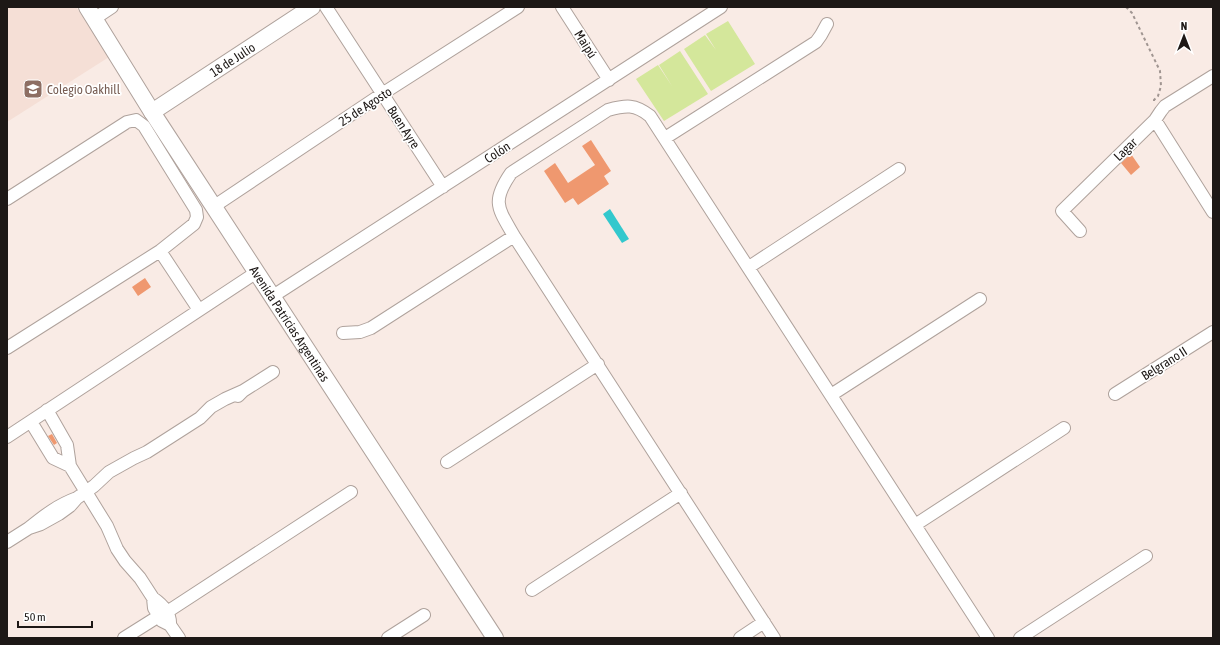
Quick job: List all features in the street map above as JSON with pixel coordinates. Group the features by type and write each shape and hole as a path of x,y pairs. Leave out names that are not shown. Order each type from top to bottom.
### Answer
{"street":[{"path":"90,13 112,7"},
{"name":"18 de Julio","path":"152,112 312,7"},
{"name":"Buen Ayre","path":"326,7 442,187"},
{"name":"25 de Agosto","path":"213,207 382,94 518,7"},
{"name":"Maipú","path":"562,7 609,80"},
{"name":"Colón","path":"273,296 721,7"},
{"name":"Avenida Patricias Argentinas","path":"90,13 213,207 273,296 495,638"},
{"path":"665,138 816,42 827,24"},
{"name":"Lagar","path":"1080,231 1062,211 1155,120 1165,106 1213,76"},
{"path":"774,638 514,236 501,212 498,198 502,186 511,173 608,110 620,106 631,106 642,110 650,116 988,638"},
{"path":"7,199 127,122 136,120 144,126 196,210 197,217 189,230 160,251 7,347"},
{"path":"1155,120 1213,212"},
{"path":"749,267 899,169"},
{"path":"343,332 360,332 371,328 514,236"},
{"path":"160,251 199,310"},
{"path":"7,437 257,272"},
{"path":"831,395 980,299"},
{"name":"Belgrano II","path":"1115,394 1213,332"},
{"path":"447,462 598,364"},
{"path":"7,542 59,506 134,466 147,452 200,418 210,416 220,410 244,391 273,372"},
{"path":"47,410 67,445 70,466 107,526 120,540 129,554 140,578 153,598 162,604 163,614"},
{"path":"30,422 52,458 70,466"},
{"path":"915,525 1064,428"},
{"path":"124,638 351,492"},
{"path":"532,590 680,493"},
{"path":"1020,638 1146,556"},
{"path":"163,614 171,618 170,626 179,638"},
{"path":"388,638 424,615"},
{"path":"740,638 764,622"}],"path":[{"path":"1126,7 1132,13 1160,71 1161,86 1158,96 1154,100"}],"shaded area":[{"name":"Colegio Oakhill","path":"7,7 76,7 109,57 7,122"}],"green space":[{"path":"728,21 755,64 711,91 684,49 705,35 716,50 706,34"},
{"path":"680,51 708,94 664,121 636,79 658,65 672,86 659,65"}],"water":[{"path":"610,209 629,239 622,243 603,214"}],"building":[{"path":"591,140 611,171 604,176 609,184 578,205 573,198 565,203 544,171 555,163 568,183 595,165 582,146"},
{"path":"1131,154 1140,167 1131,175 1121,163"},
{"path":"145,278 151,287 138,296 132,287"},
{"path":"52,434 57,443 54,445 48,436"}],"place":[{"name":"Colegio Oakhill","path":"33,89"}]}
